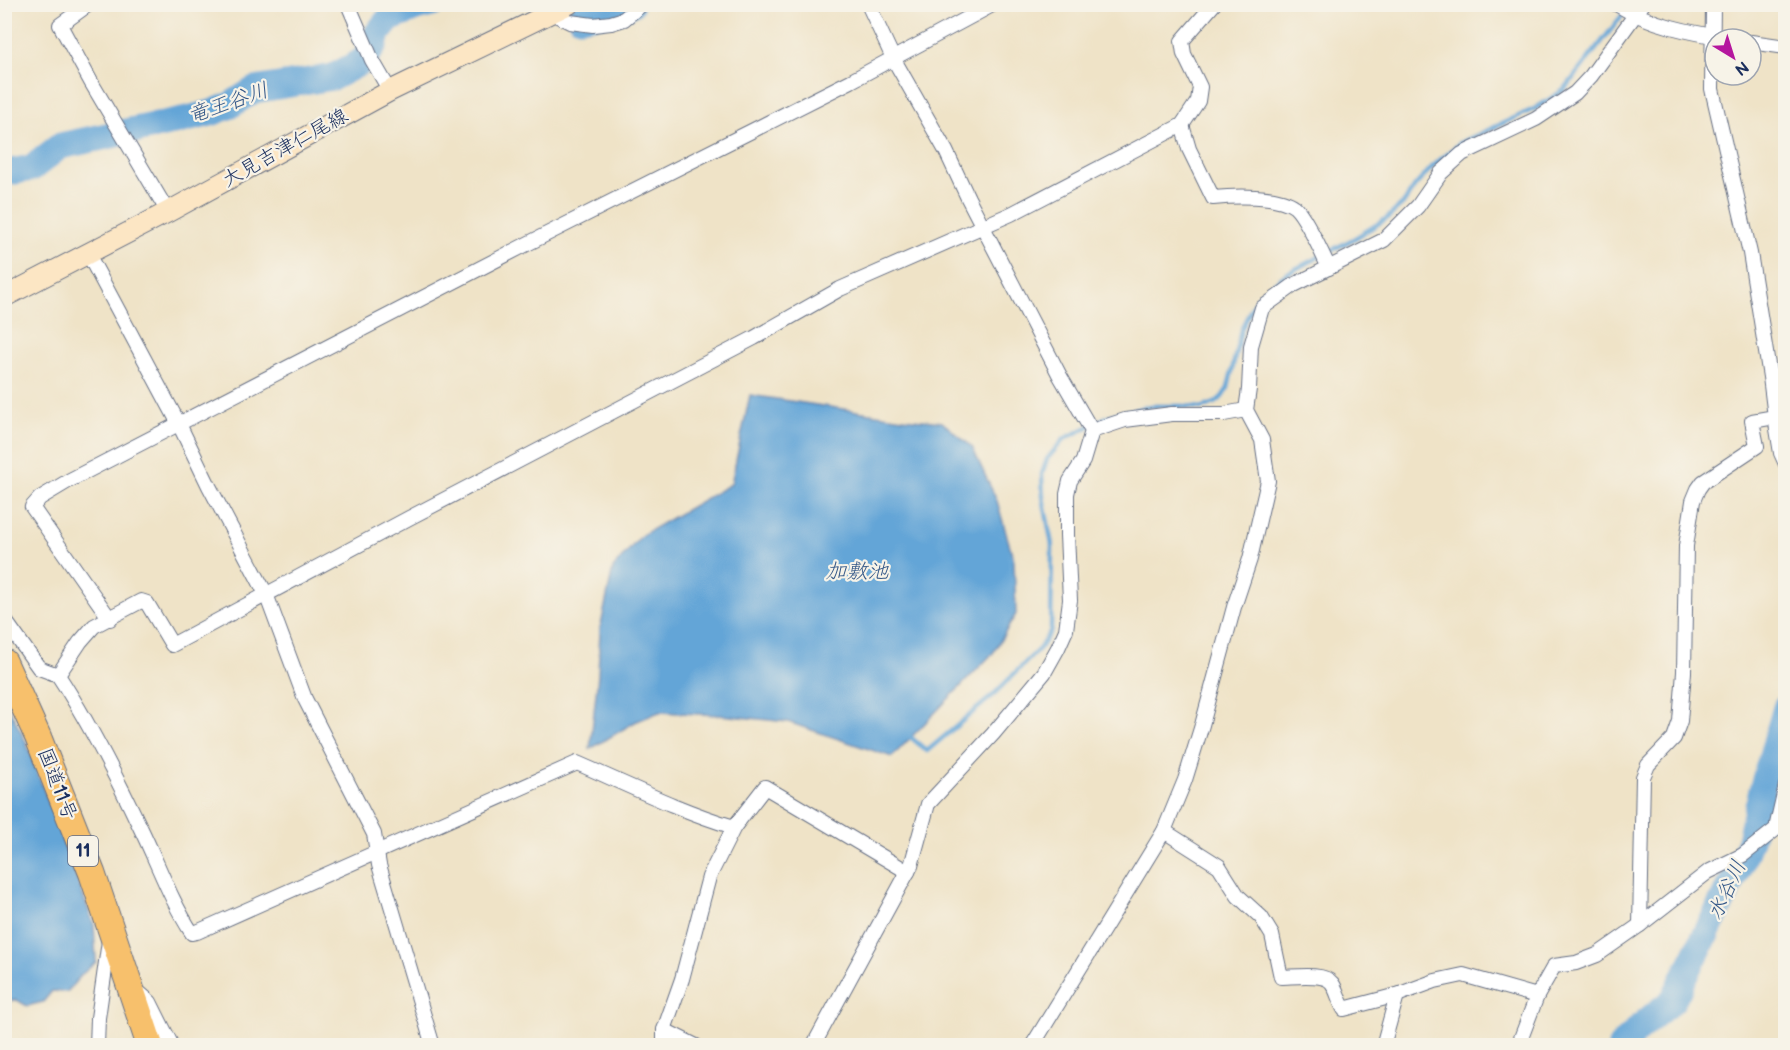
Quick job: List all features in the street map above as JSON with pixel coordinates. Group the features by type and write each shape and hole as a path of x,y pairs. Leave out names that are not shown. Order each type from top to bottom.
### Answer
{"highway":[{"name":"国道11号","path":"4,662 38,737 92,873 150,1046"}],"main road":[{"name":"大見吉津仁尾線","path":"4,297 168,212 390,91 561,9"}],"street":[{"path":"89,4 60,25 168,212"},
{"path":"348,4 372,60 390,91"},
{"path":"561,9 570,22 593,25 624,19 642,4"},
{"path":"813,1046 911,866 928,804 993,734 1044,673 1066,630 1071,600 1067,494 1070,481 1083,461 1092,431 1060,376 946,151 893,58 868,4"},
{"path":"110,619 32,507 40,498 70,480 994,4"},
{"path":"1713,4 1713,27"},
{"path":"58,675 80,642 94,626 141,601 147,603 172,645 754,338 840,290 1011,214 1182,125 1198,101 1200,87 1184,54 1182,41 1206,8"},
{"path":"1032,1046 1164,831 1185,780 1234,607 1250,559 1268,481 1262,440 1246,410 1251,346 1262,308 1325,260 1384,240 1418,206 1441,173 1462,154 1536,119 1575,93 1591,76 1630,9 1671,27 1703,34"},
{"path":"1763,44 1783,47"},
{"path":"1712,87 1750,253 1775,417 1785,464"},
{"path":"1182,125 1190,149 1213,198 1229,196 1274,198 1295,207 1325,260"},
{"path":"87,252 266,594 305,699 374,834 379,865 433,1046"},
{"path":"1092,431 1125,420 1172,414 1224,414 1246,410"},
{"path":"1640,925 1643,777 1648,765 1674,738 1680,721 1684,672 1686,546 1693,501 1703,482 1757,446 1752,421 1775,417"},
{"path":"4,619 39,668 58,675 86,719 142,830 182,918 192,933 577,763 713,821 734,827"},
{"path":"1776,829 1785,785"},
{"path":"664,1046 664,1030 682,979 709,877 734,827 765,787 908,872"},
{"path":"1518,1046 1537,996 1554,966 1576,963 1597,955 1708,872 1743,855 1776,829 1785,815"},
{"path":"1164,831 1219,866 1238,896 1261,917 1272,934 1281,977 1328,978 1344,1009 1397,995 1435,981 1463,975 1537,996"},
{"path":"97,1046 98,1018 111,933"},
{"path":"129,983 150,1002 172,1046"},
{"path":"1383,1046 1397,995"},
{"path":"664,1030 696,1046"}],"water":[{"name":"加敷池","path":"750,395 942,422 972,447 997,501 1014,561 1016,614 993,653 892,757 788,722 659,712 635,722 590,749 600,630 613,568 642,535 731,484"},
{"path":"4,702 26,742 94,925 96,962 67,992 52,991 43,1002 27,1006 17,1000 5,1001"}],"waterway":[{"name":"竜王谷川","path":"4,173 32,168 60,146 211,113 229,106 254,90 333,77 363,61 374,45 377,34 389,19 432,4"},
{"name":"竜王谷川","path":"580,17 615,11 631,4"},
{"path":"907,734 927,751 991,697 1040,648 1051,630 1052,545 1043,497 1042,474 1047,459 1064,439 1109,416 1134,410 1151,406 1201,408 1215,403 1228,388 1241,330 1260,295 1286,274 1386,219 1403,204 1415,186 1434,165 1460,143 1536,108 1564,90 1631,4"},
{"name":"水谷川","path":"1621,1046 1673,1000 1741,864 1750,840 1786,708"}]}
